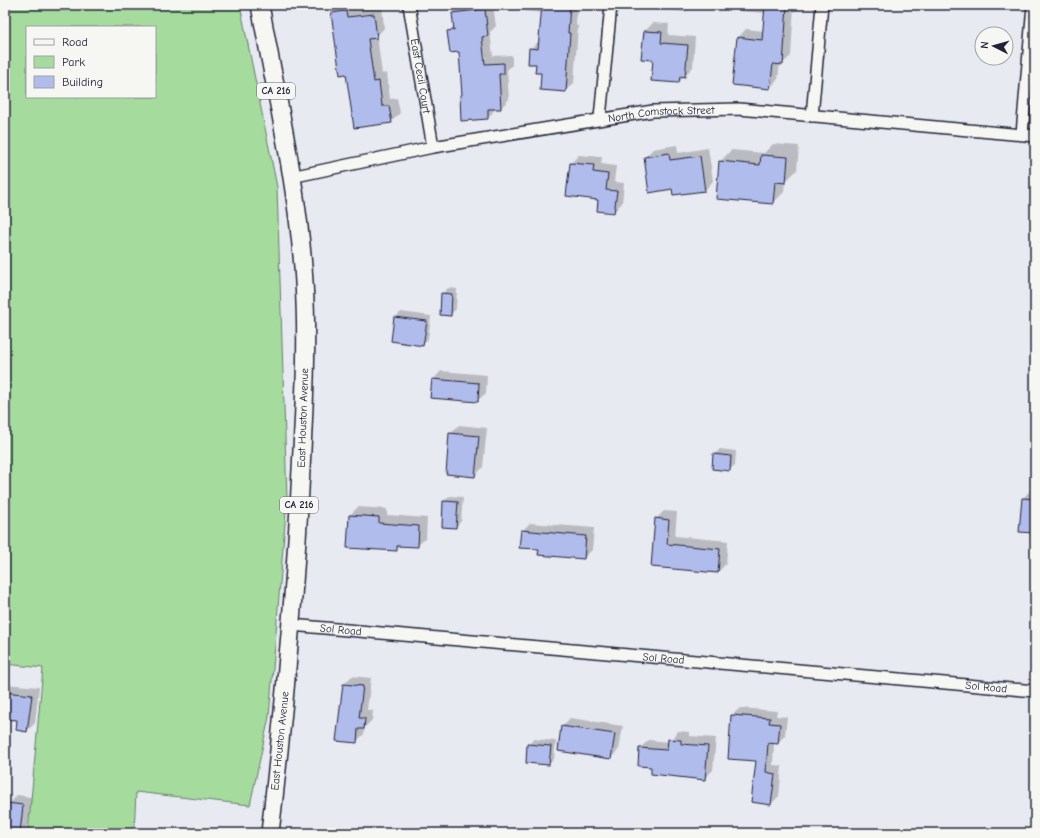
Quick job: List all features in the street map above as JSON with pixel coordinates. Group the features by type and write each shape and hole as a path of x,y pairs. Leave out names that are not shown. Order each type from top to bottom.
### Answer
{"main road":[{"name":"East Houston Avenue","path":"260,5 291,177 303,265 306,333 301,485 291,625 286,689 270,833"}],"street":[{"name":"East Cecil Court","path":"409,5 433,147"},
{"path":"600,118 611,5"},
{"path":"812,116 822,5"},
{"path":"1022,134 1033,5"},
{"name":"North Comstock Street","path":"291,177 433,147 600,118 653,111 739,109 1035,136"},
{"name":"Sol Road","path":"291,625 1035,691"}],"green space":[{"path":"5,5 240,5 277,187 287,499 269,717 250,805 136,792 134,833 28,833 43,668 5,664"}],"building":[{"path":"542,5 570,5 568,33 570,33 566,92 540,90 541,73 535,73 536,64 528,64 529,48 538,49"},
{"path":"765,5 787,5 783,65 773,64 770,89 732,85 737,37 762,40"},
{"path":"485,9 488,36 482,37 485,64 504,63 504,74 499,74 501,109 488,109 488,119 461,121 460,95 462,95 459,52 450,53 447,31 454,30 452,13"},
{"path":"346,11 347,17 374,14 377,38 368,39 374,82 379,81 382,106 389,106 392,123 354,128 346,74 340,75 331,13"},
{"path":"644,31 662,32 661,43 688,45 685,77 680,76 679,83 651,81 653,60 641,59"},
{"path":"669,153 670,160 700,156 705,191 673,195 672,189 649,193 644,157"},
{"path":"761,155 788,157 786,183 775,182 773,204 716,199 719,161 760,165"},
{"path":"570,163 594,165 593,172 608,174 606,190 617,191 614,213 597,211 598,200 566,196"},
{"path":"441,293 452,294 451,316 440,315"},
{"path":"394,317 427,321 423,346 391,341"},
{"path":"432,379 479,383 478,402 430,398"},
{"path":"449,433 479,436 475,477 446,474"},
{"path":"713,454 731,456 730,471 712,469"},
{"path":"1022,498 1035,499 1034,533 1019,532"},
{"path":"443,501 458,502 456,528 442,527"},
{"path":"349,515 379,517 379,523 419,526 418,547 397,546 397,551 347,548"},
{"path":"655,518 669,520 667,544 720,549 718,573 651,567"},
{"path":"521,530 586,536 584,559 538,555 539,549 519,548"},
{"path":"343,684 363,686 359,718 365,718 364,729 358,729 357,743 336,741"},
{"path":"5,692 32,695 27,732 16,730 17,720 5,719"},
{"path":"731,715 770,718 769,723 780,724 778,744 768,743 766,772 775,774 771,805 751,802 756,761 728,759"},
{"path":"561,726 615,734 611,759 558,751"},
{"path":"668,739 681,740 681,744 708,746 705,780 651,774 651,767 638,766 639,748 667,750"},
{"path":"527,744 551,746 549,765 526,763"},
{"path":"7,803 23,805 20,833 5,833 5,814"}]}
